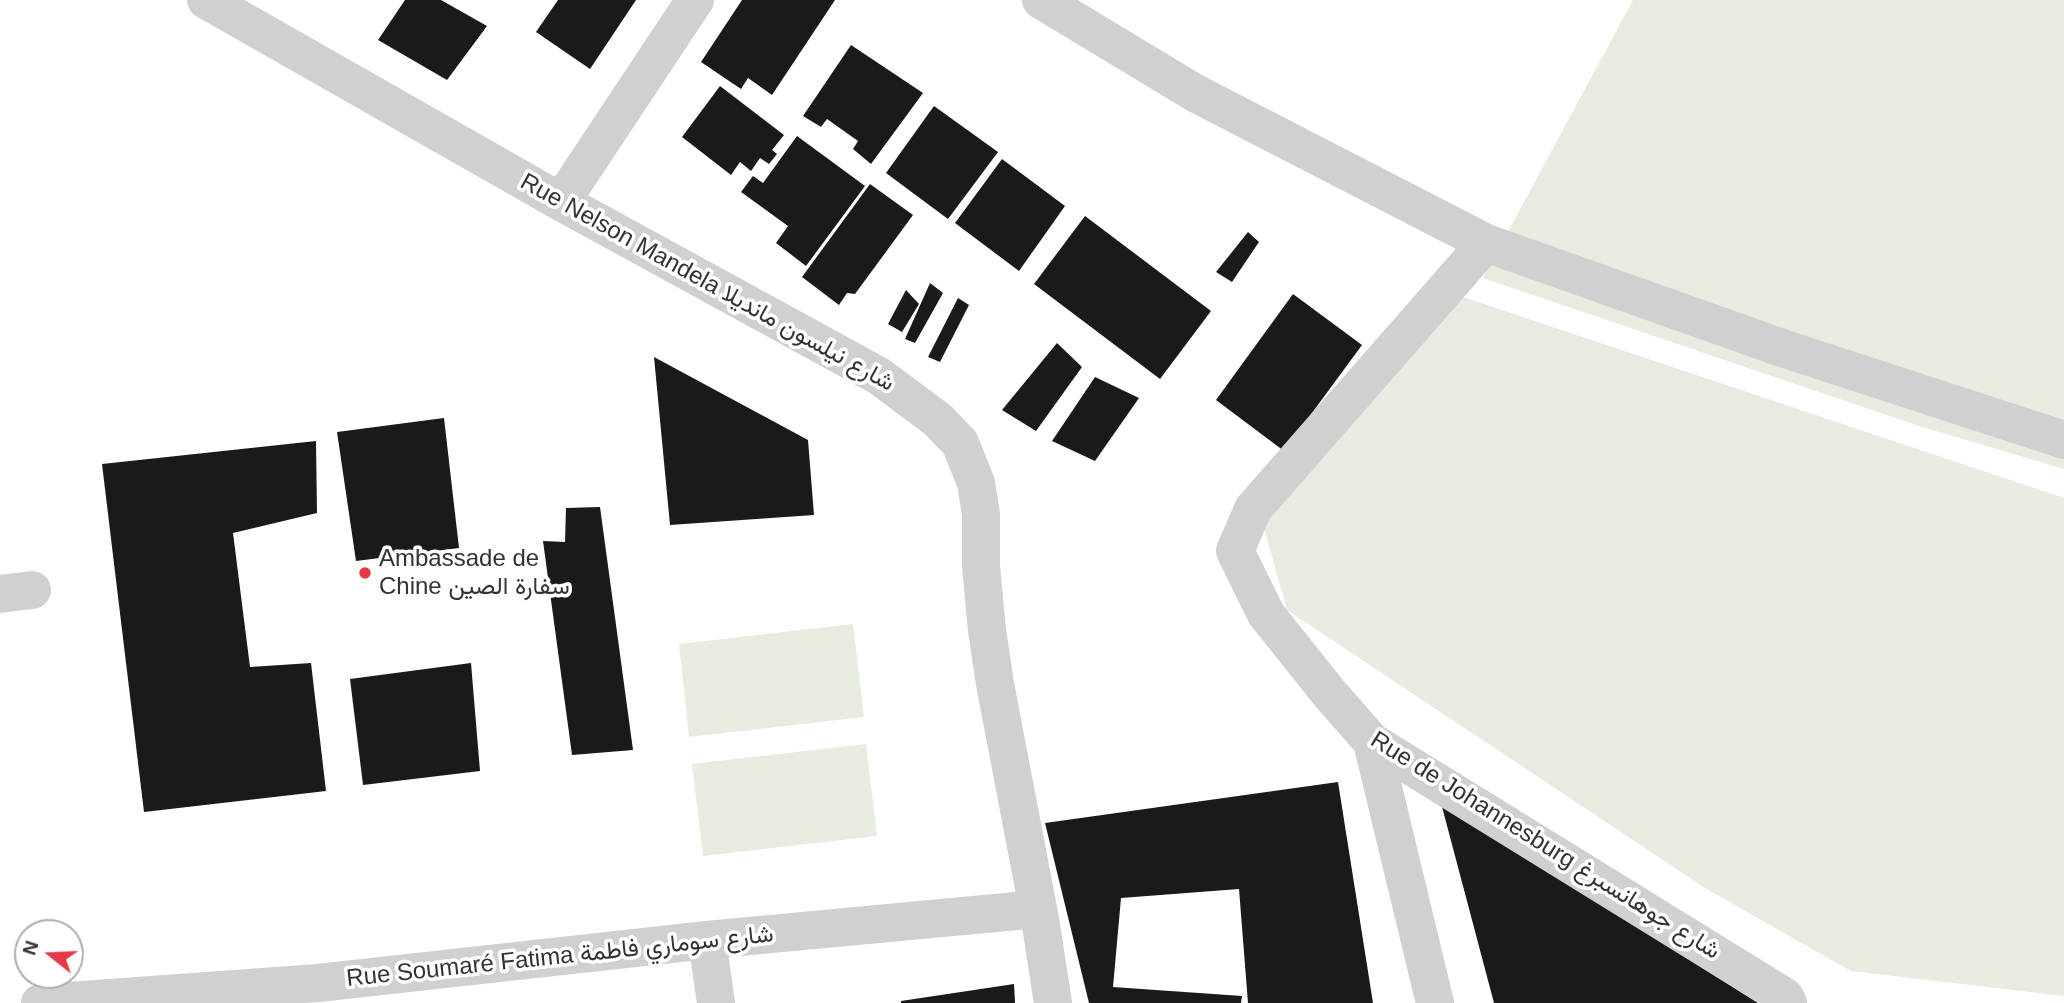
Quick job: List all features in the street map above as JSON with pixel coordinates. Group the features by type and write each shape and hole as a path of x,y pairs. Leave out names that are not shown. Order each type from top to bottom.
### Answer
{"street":[{"name":"Rue Nelson Mandela شارع نيلسون مانديلا","path":"206,0 561,202 879,376 938,420 960,443 976,483 981,514 981,566 987,630 1053,1003"},
{"path":"561,202 695,0"},
{"path":"1060,5 1195,93 1486,243 1782,348 2064,440"},
{"name":"Rue de Johannesburg شارع جوهانسبرغ","path":"1486,243 1253,509 1235,551 1266,614 1372,742 1785,997 1788,1003"},
{"path":"1372,742 1435,1003"},
{"name":"Rue Soumaré Fatima شارع سوماري فاطمة","path":"40,1003 319,993 706,940 1038,909"},
{"path":"706,940 716,1003"}],"shaded area":[{"path":"1633,0 2064,0 2064,469 1922,427 1483,278"},
{"path":"1460,296 2064,498 2064,996 1851,971 1705,888 1287,610 1262,521"},
{"path":"853,624 864,717 689,737 679,644"},
{"path":"866,744 877,836 703,856 692,764"}],"building":[{"path":"405,0 441,0 487,26 447,80 378,40"},
{"path":"558,0 636,0 590,69 536,32"},
{"path":"742,0 835,0 772,95 748,78 741,89 701,62"},
{"path":"851,45 923,93 871,164 853,149 858,141 827,119 821,127 803,116"},
{"path":"720,86 784,135 772,150 777,154 769,164 760,158 751,171 740,162 731,175 682,137"},
{"path":"934,106 998,152 948,219 886,173"},
{"path":"797,136 865,186 806,266 776,243 788,226 741,192 753,176 763,183"},
{"path":"1002,159 1065,206 1019,271 955,223"},
{"path":"870,184 913,215 855,294 847,293 839,305 802,277"},
{"path":"1085,216 1211,311 1160,379 1034,284"},
{"path":"1248,232 1259,242 1232,282 1216,272"},
{"path":"930,283 943,293 915,343 905,339"},
{"path":"906,290 919,304 902,332 888,324"},
{"path":"1293,294 1362,345 1284,451 1216,400"},
{"path":"958,298 969,305 940,362 928,357"},
{"path":"1057,343 1082,367 1036,431 1002,410"},
{"path":"654,357 808,440 814,515 670,525"},
{"path":"1095,377 1139,398 1095,461 1052,441"},
{"path":"444,418 459,548 356,561 337,432"},
{"path":"316,441 317,513 233,533 250,667 311,663 326,791 144,812 102,464"},
{"path":"600,507 633,750 572,755 543,541 565,542 566,508"},
{"path":"471,663 480,771 363,785 350,679"},
{"path":"1338,782 1373,1003 1248,1003 1239,889 1121,898 1113,987 1242,996 1241,1003 1089,1003 1045,823"},
{"path":"1441,803 1758,1003 1494,1003"},
{"path":"1014,984 1015,1003 901,1003 901,1001"}],"place":[{"name":"Ambassade de Chine سفارة الصين","path":"365,573"}]}
